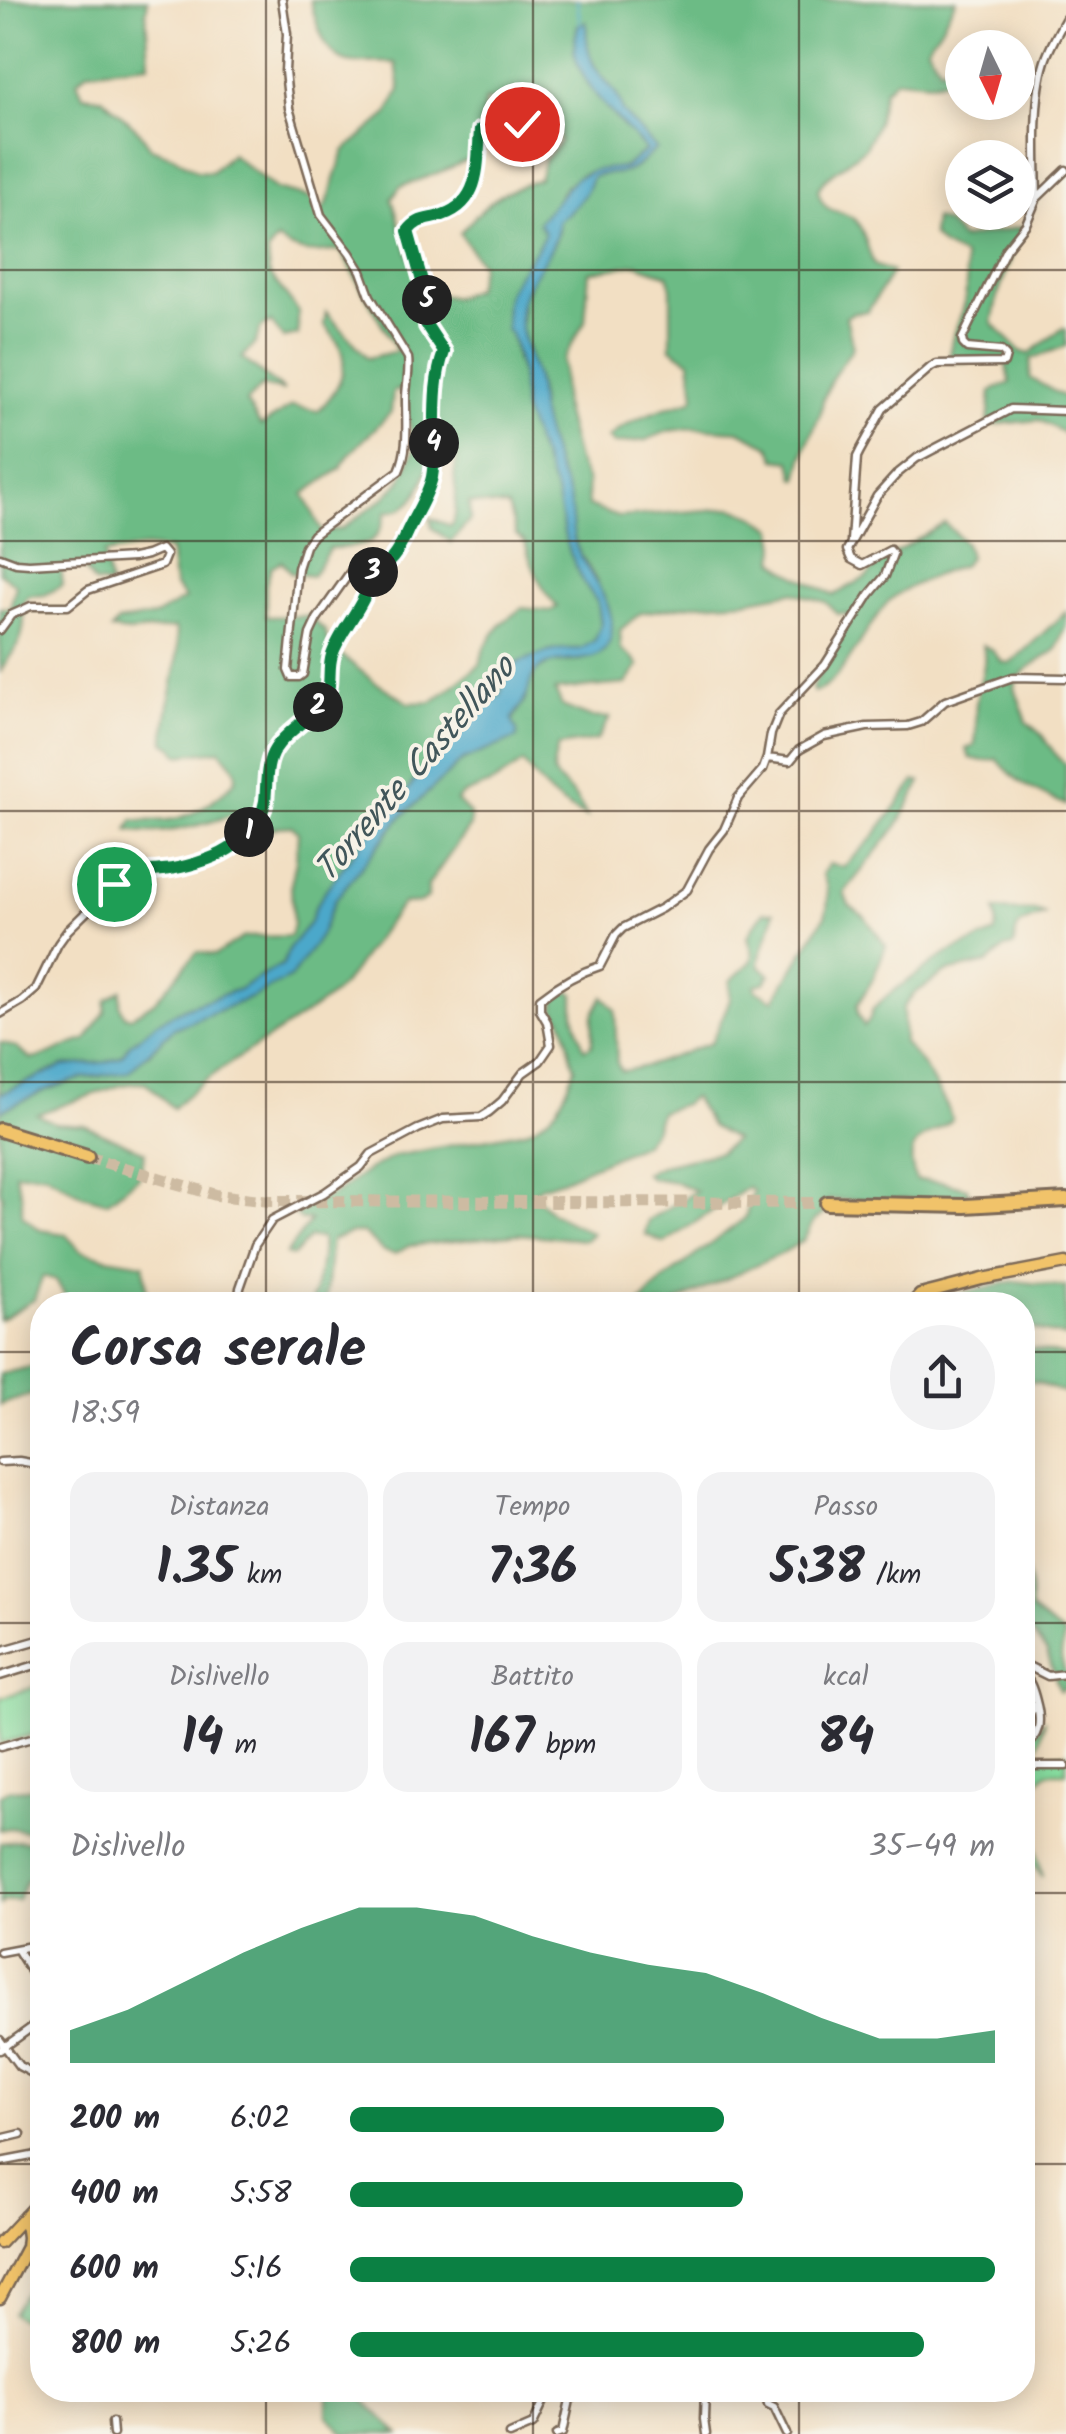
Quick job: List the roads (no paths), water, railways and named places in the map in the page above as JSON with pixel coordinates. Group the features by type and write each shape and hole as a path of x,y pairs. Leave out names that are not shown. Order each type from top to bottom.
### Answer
{"highway":[{"path":"0,1130 87,1157"},
{"path":"827,1203 965,1206 1066,1200"}],"main road":[{"path":"932,1292 982,1278 1066,1263"},
{"path":"2,2239 30,2211"},
{"path":"1,2295 27,2248 25,2216"},
{"path":"2,2239 21,2233 28,2237"}],"street":[{"path":"282,0 289,108 321,215 361,270 370,296 408,358 409,366 408,427 399,470 314,535 300,556 288,670 292,677 302,674 317,619 351,571 364,566 371,573"},
{"path":"851,542 857,457 883,409 938,364 1006,360 1001,351 967,348 962,338 1006,250 1026,224 1036,198 1036,131 1042,70 1066,18"},
{"path":"371,573 388,566 402,542 428,490 433,466 434,398 444,352 427,326 429,306 408,231 420,220 450,213 471,193 480,130 498,122 514,127 527,121"},
{"path":"1036,198 1066,170"},
{"path":"240,1292 255,1245 272,1220 324,1193 372,1154 418,1128 443,1119 481,1117 502,1101 551,1045 540,999 580,972 600,966 623,928 688,890 738,798 763,769 770,734 779,714 825,666 890,567 890,550 862,565 851,559 847,550 877,496 896,474 917,458 1011,409 1066,411"},
{"path":"0,558 30,564 116,560 161,549 166,555 162,565 88,590 68,606 31,606 11,615 0,630"},
{"path":"0,1014 36,989 68,930 122,876 169,869 222,853 250,831 264,804 270,760 276,746 327,695 332,656 368,589 371,573"},
{"path":"767,758 790,761 824,736 921,722 944,701 1013,677 1066,678"},
{"path":"0,1462 30,1462"},
{"path":"0,1652 30,1643"},
{"path":"0,1676 30,1667"},
{"path":"1035,1670 1048,1676 1066,1674"},
{"path":"1035,1698 1040,1726 1035,1735"},
{"path":"0,1747 30,1738"},
{"path":"1035,1766 1066,1766"},
{"path":"0,1952 30,1947"},
{"path":"17,1950 30,1970"},
{"path":"30,2028 2,2045 19,2066 30,2072"},
{"path":"0,2125 4,2138 21,2134"},
{"path":"0,2162 30,2156"},
{"path":"510,2434 534,2424 544,2402"},
{"path":"557,2434 563,2432 570,2402"},
{"path":"705,2402 706,2434"},
{"path":"768,2402 788,2434"},
{"path":"112,2422 113,2434"}],"water":[{"path":"586,22 593,63 618,97 622,111 656,149 632,169 592,177 579,202 558,221 554,242 525,293 520,313 544,428 569,497 576,546 610,612 611,637 607,647 591,658 549,664 536,672 512,720 517,738 463,760 401,817 335,900 320,936 291,977 174,1028 128,1072 82,1078 0,1111 0,1094 63,1066 107,1062 122,1056 129,1045 158,1022 186,1007 237,990 283,964 327,888 361,843 457,727 500,695 517,663 547,652 581,649 595,640 601,625 598,603 567,546 556,493 523,411 521,376 514,343 506,330 510,289 545,233 538,222 575,178 595,170 625,167 646,150 602,103 583,76 574,45 578,25"}],"waterway":[{"name":"Torrente Castellano","path":"577,0 580,23"}],"tunnel":[{"path":"87,1157 216,1195 270,1201 827,1203"}]}
